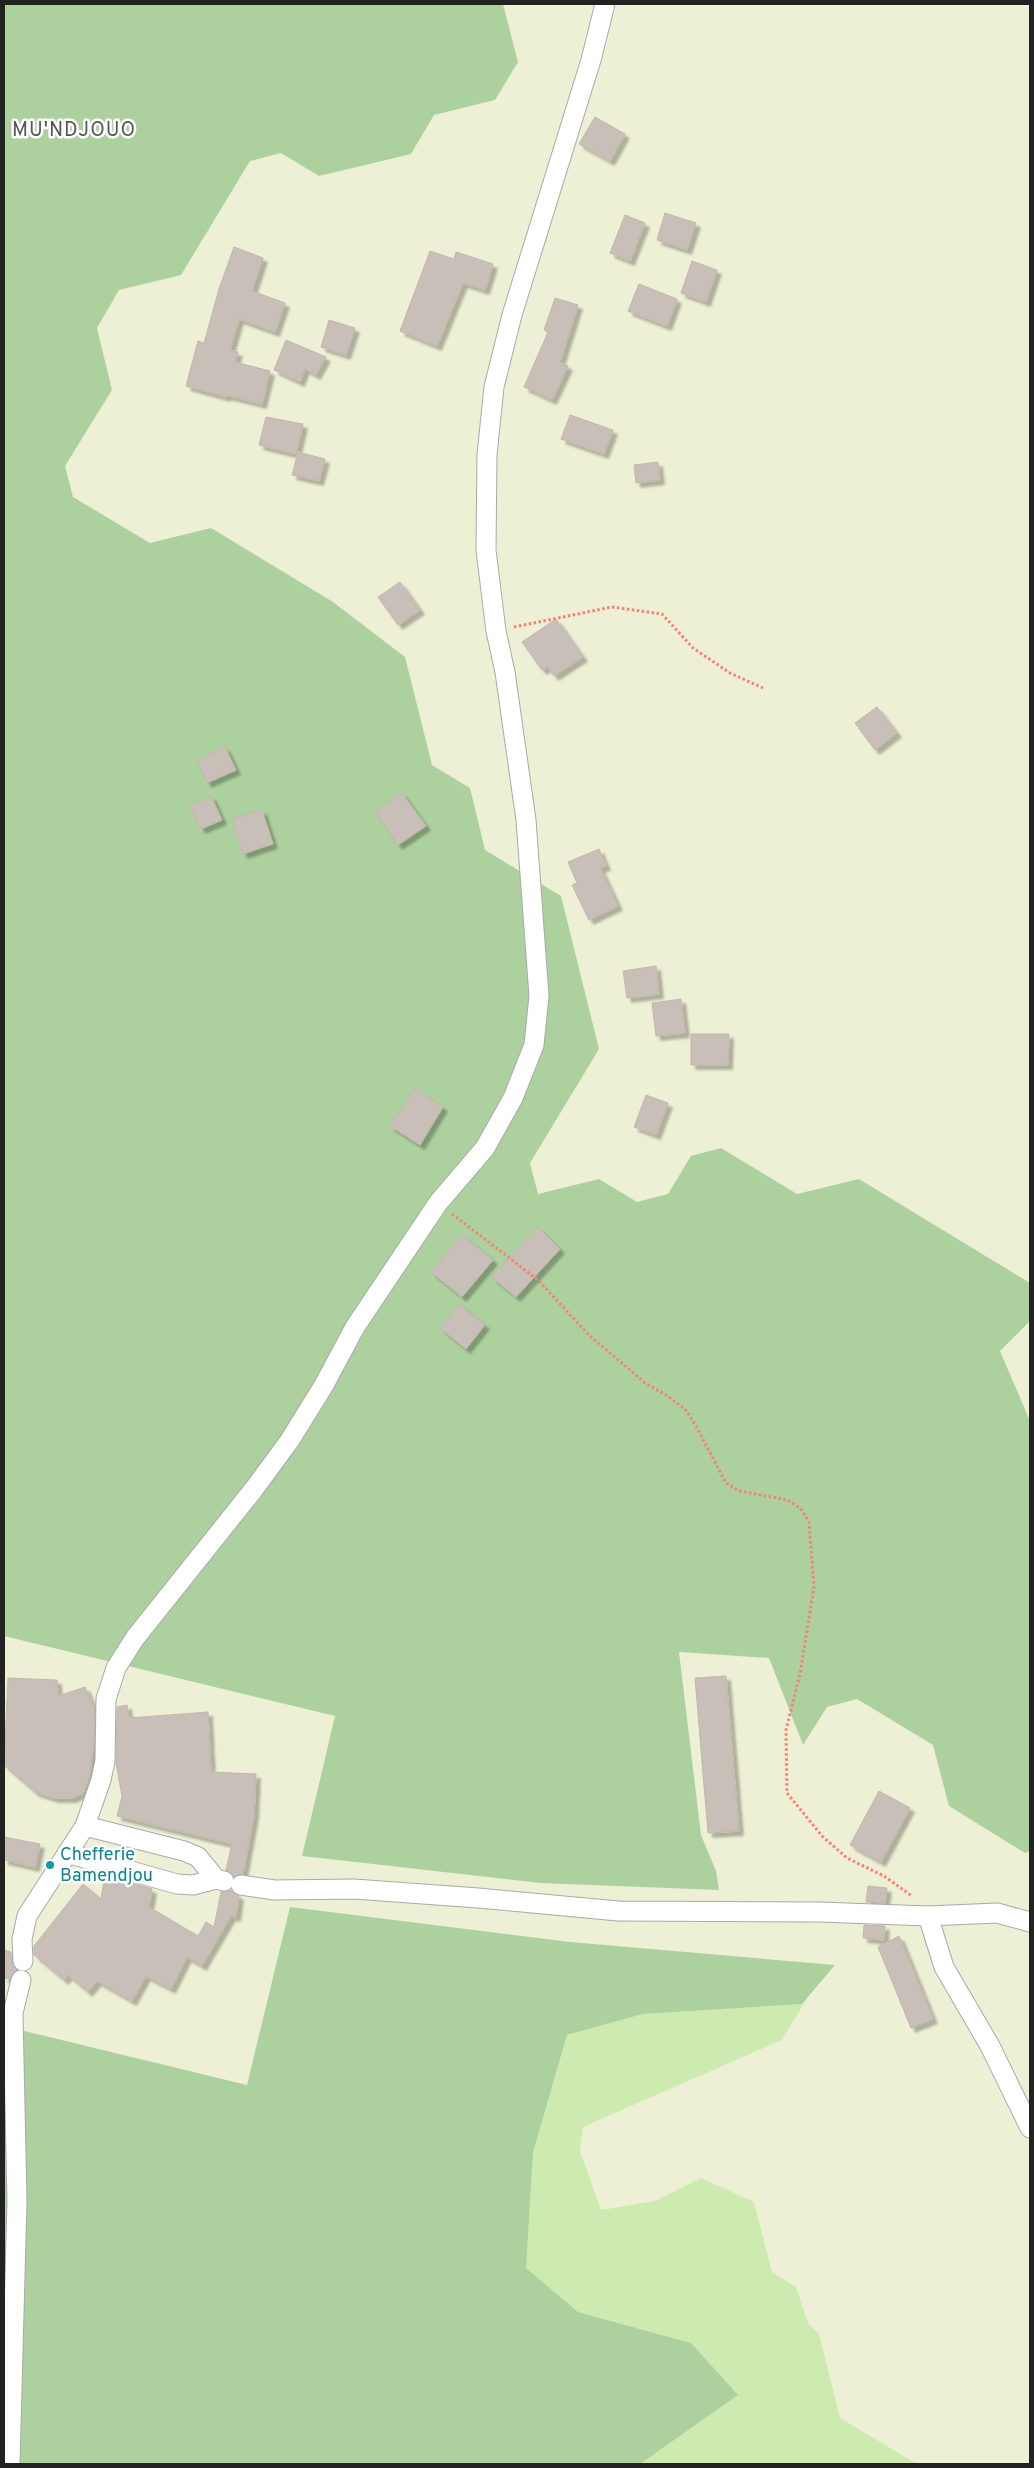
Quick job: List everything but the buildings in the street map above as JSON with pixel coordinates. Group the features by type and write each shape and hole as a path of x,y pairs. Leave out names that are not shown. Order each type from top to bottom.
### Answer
{"street":[{"path":"23,1961 22,1939 27,1916 85,1826 105,1761 106,1699 116,1668 135,1638 254,1490 290,1440 356,1327 438,1203 485,1148 513,1098 534,1045 539,996 526,820 505,672 496,631 486,550 487,455 494,387 512,315 591,60 606,4"},
{"path":"85,1826 184,1851 198,1858 227,1881"},
{"path":"66,1853 177,1884 193,1885 227,1881 274,1890 354,1889 459,1896 618,1911 819,1912 928,1916 998,1912 1030,1922"},
{"path":"928,1916 944,1967 990,2046 1030,2128"},
{"path":"10,2464 17,2201 13,2013 22,1980"}],"path":[{"path":"496,631 612,607 662,614 693,648 730,673 763,688"},
{"path":"438,1203 538,1280 589,1335 644,1383 666,1395 685,1409 726,1484 739,1491 788,1500 801,1509 809,1522 814,1586 800,1674 786,1730 787,1793 822,1836 847,1858 884,1876 908,1892 928,1916"}],"green space":[{"path":"4,4 1030,4 1030,2464 4,2464"},
{"path":"4,4 503,4 518,62 495,100 434,115 411,154 319,176 281,153 250,161 181,275 119,290 97,328 112,390 65,466 73,497 150,543 211,528 333,602 405,657 432,765 470,788 485,850 561,896 599,1049 530,1163 538,1194 599,1179 637,1202 668,1194 691,1156 721,1148 797,1194 859,1179 1030,1283 1030,1321 1000,1351 1030,1421 1030,1851 1025,1853 949,1806 933,1745 857,1699 827,1707 803,1745 769,1658 679,1652 701,1835 716,1871 719,1890 540,1883 302,1856 335,1716 4,1636"},
{"path":"290,1907 570,1942 835,1965 802,2004 643,2014 567,2035 533,2153 526,2268 578,2312 691,2343 738,2395 640,2464 4,2464 4,2026 247,2085"},
{"path":"807,1998 782,2040 583,2127 580,2151 601,2210 655,2201 701,2178 754,2202 772,2272 796,2287 808,2323 819,2334 840,2418 917,2464 640,2464 737,2395 691,2343 578,2312 525,2268 533,2153 567,2035 643,2014 802,2004"}],"place":[{"name":"Chefferie Bamendjou","path":"50,1865"}],"district":[{"name":"MU'NDJOUO","path":"74,131"}]}
